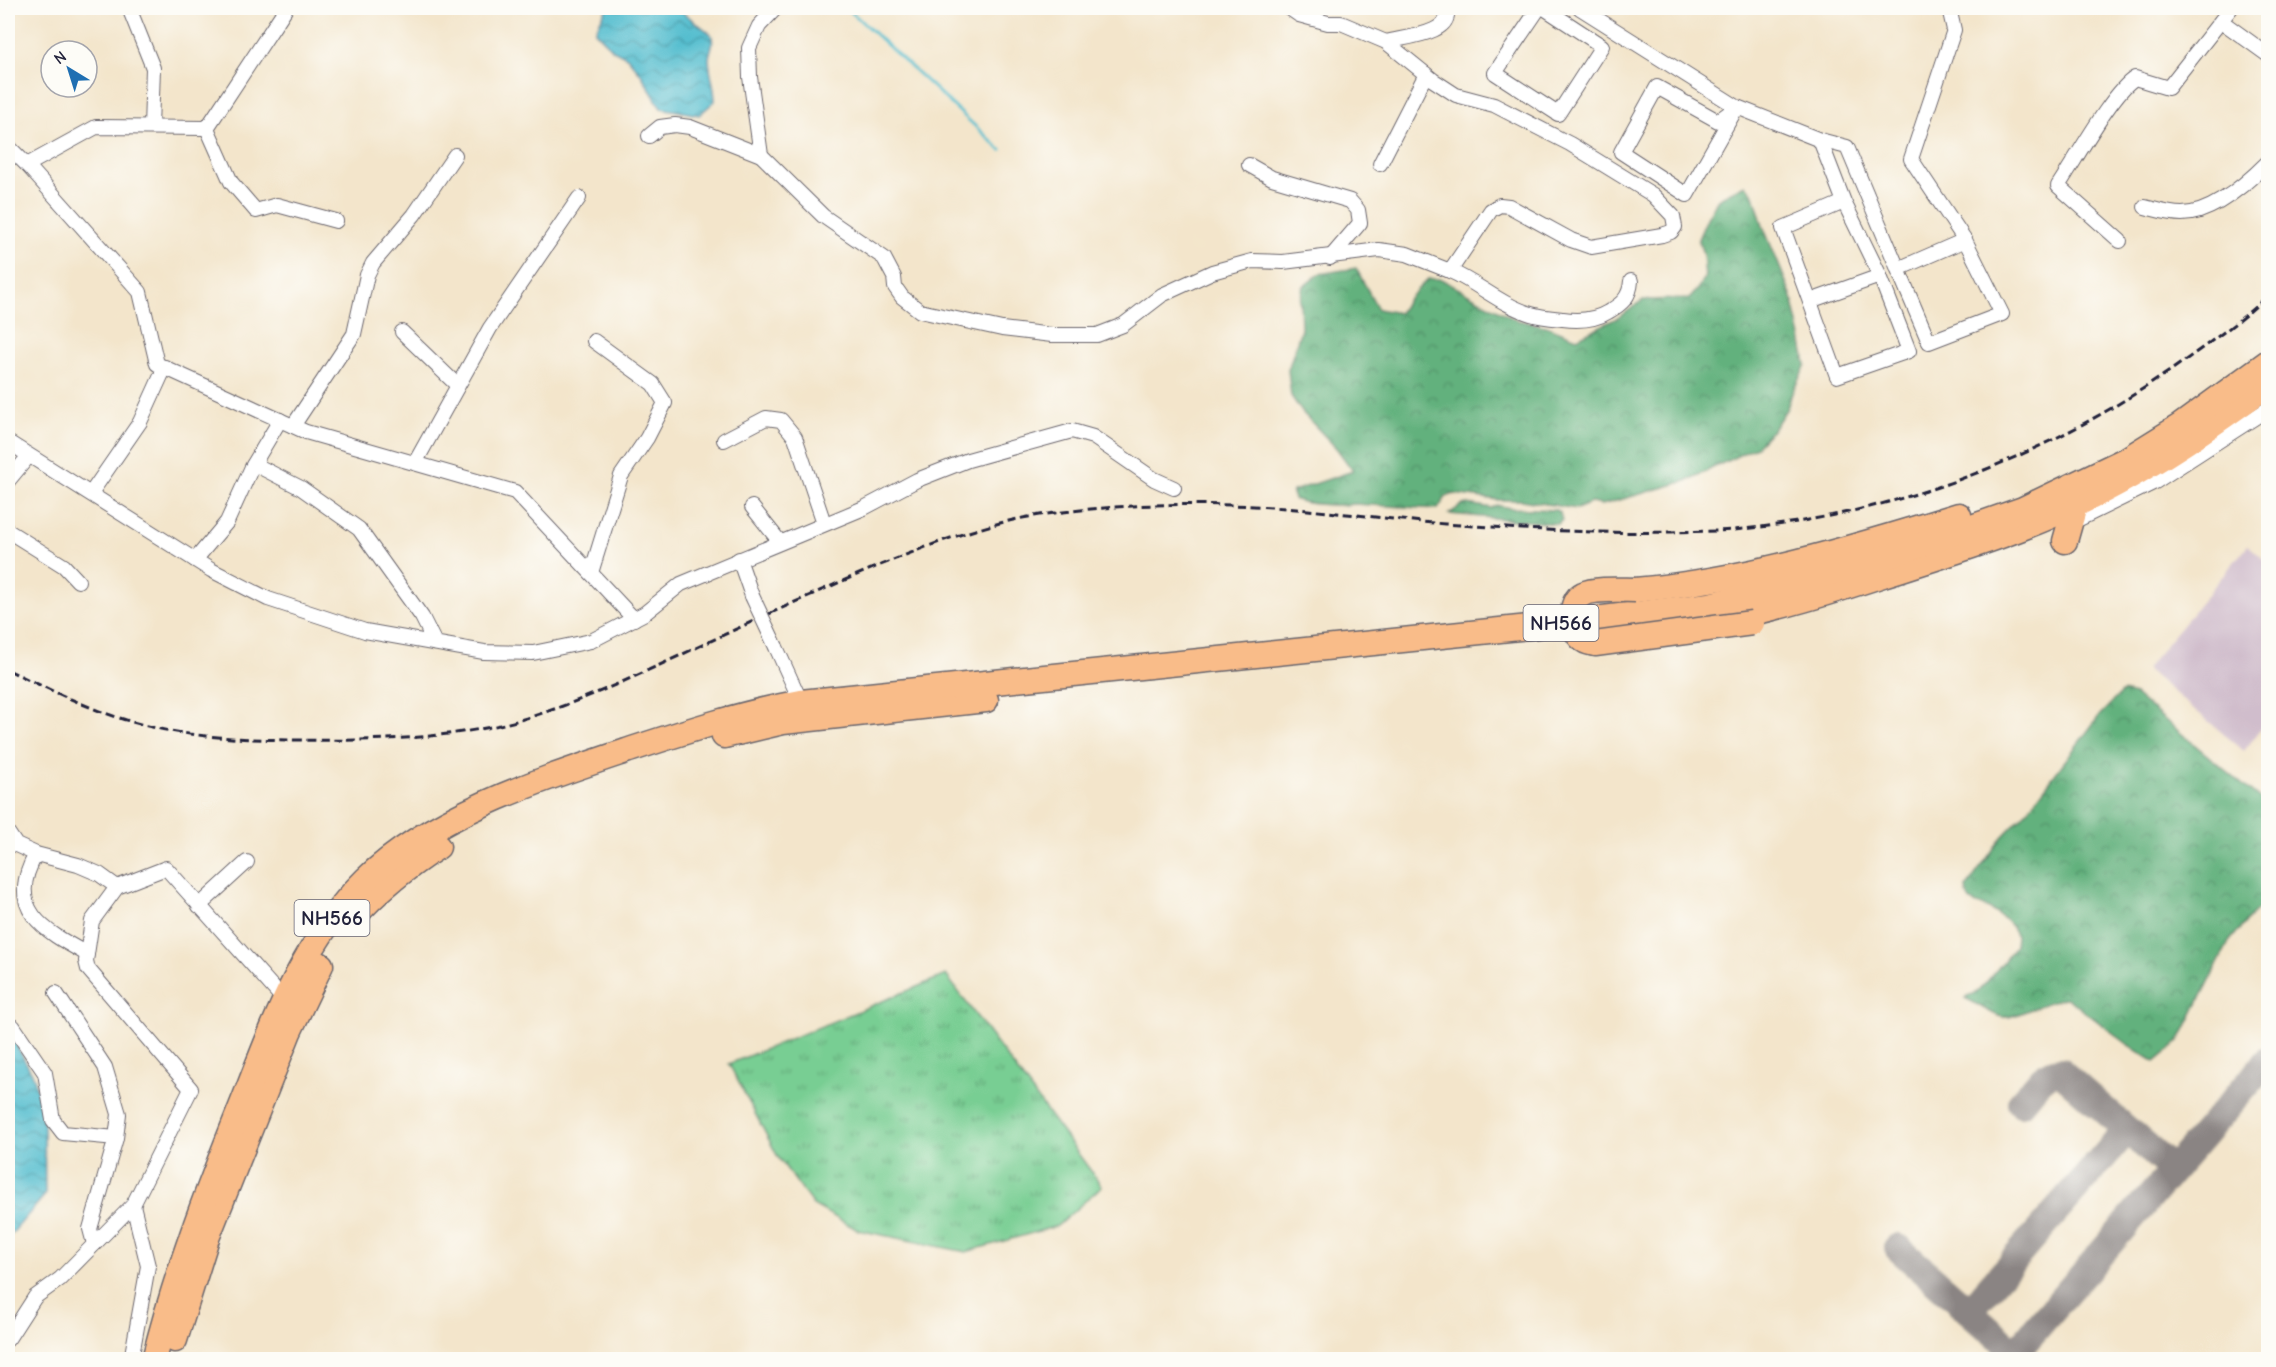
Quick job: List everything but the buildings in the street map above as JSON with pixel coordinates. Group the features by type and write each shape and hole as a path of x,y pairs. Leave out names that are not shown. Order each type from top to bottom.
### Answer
{"highway":[{"name":"NH566","path":"2066,516 2127,459 2181,426 2244,382 2268,362"},
{"name":"NH566","path":"154,1359 170,1296 205,1197 284,1000 313,946 349,897 388,861 452,820 511,793 593,762 754,711 809,710 1710,605 1800,582 1974,528 2066,516 2218,422 2268,384"},
{"path":"2023,496 2066,516 1971,560 1809,609 1752,623 1595,644 1583,640 1575,626 1574,605 1580,596 1589,592 1645,589 1709,581 1775,568 1879,540 2023,496"},
{"name":"NH566","path":"170,1359 207,1238 289,1032 326,955 349,923 373,896 417,861 466,830 536,798 739,732 783,722 809,710"}],"street":[{"path":"129,8 153,68 151,127"},
{"path":"207,128 286,8"},
{"path":"761,155 750,77 749,48 759,26 776,8"},
{"path":"1289,8 1299,15 1328,23 1341,23 1386,42 1456,95 1494,105 1604,164 1653,195 1673,216 1676,227 1671,232 1662,235 1591,247 1571,240 1509,206 1500,205 1491,210 1450,271"},
{"path":"1386,42 1432,31 1444,25 1447,20 1446,8"},
{"path":"1539,8 1495,73 1558,114 1602,46 1544,8"},
{"path":"1580,8 1737,106 1820,140 1847,147 1929,342 2002,314 1965,240 1911,159 1954,30 1949,8"},
{"path":"2120,241 2058,186 2117,96 2129,82 2135,78 2168,88 2231,8"},
{"path":"2221,21 2268,55"},
{"path":"1380,164 1426,74"},
{"path":"1657,87 1718,121 1737,106 1687,195 1621,152 1657,87"},
{"path":"649,136 660,127 675,125 690,127 761,155 823,216 884,258 894,277 895,287 902,297 920,311 1002,329 1052,335 1097,335 1122,325 1162,295 1212,272 1252,261 1282,262 1330,258 1378,250 1407,254 1450,271 1532,315 1575,320 1602,316 1616,308 1630,292 1631,281"},
{"path":"27,165 96,127 207,128"},
{"path":"207,128 231,182 256,211 277,205 336,221"},
{"path":"1820,140 1844,202 1880,276 1909,351 1837,376 1783,228 1844,202"},
{"path":"8,146 140,292 157,364 306,432 515,492 634,619"},
{"path":"195,560 227,522 254,464 354,334 367,275 373,263 414,215 455,155"},
{"path":"2145,207 2184,214 2201,210 2222,200 2268,162"},
{"path":"1249,165 1272,178 1350,201 1358,210 1360,223 1330,258"},
{"path":"415,463 490,328 579,198"},
{"path":"1898,269 1965,240"},
{"path":"1810,301 1880,276"},
{"path":"402,332 458,385"},
{"path":"591,573 621,476 647,438 665,403 653,384 594,341"},
{"path":"90,493 140,422 165,367"},
{"path":"2066,516 2155,482 2268,409"},
{"path":"724,440 766,418 782,420 795,437 824,523"},
{"path":"8,442 28,457 90,493 195,560 268,599 365,631 484,652 532,652 591,641 645,613 681,585 864,508 917,480 968,460 1072,431 1093,437 1154,479 1174,488"},
{"path":"8,481 28,457"},
{"path":"254,464 301,488 359,529 422,617 435,643"},
{"path":"752,507 780,542"},
{"path":"8,531 64,566 78,581"},
{"path":"739,559 752,596 809,710"},
{"path":"8,833 16,845 36,854 78,865 99,874 117,886"},
{"path":"36,854 26,873 25,891 30,912 42,927 87,954"},
{"path":"199,906 247,862"},
{"path":"8,1339 35,1297 60,1279 133,1205 191,1089 88,969 86,961 92,921 117,886 166,868 284,1000"},
{"path":"56,993 105,1067 119,1114 116,1138 90,1228 94,1244"},
{"path":"14,1026 45,1073 53,1120 63,1133 116,1138"},
{"path":"131,1359 148,1266 133,1205"}],"shaded area":[{"path":"2248,545 2268,563 2268,720 2244,751 2146,669"}],"green space":[{"path":"1745,185 1754,195 1763,226 1792,297 1806,365 1787,408 1774,428 1756,447 1686,481 1602,505 1591,503 1577,509 1521,500 1498,500 1454,494 1446,497 1438,509 1306,503 1294,499 1293,491 1353,471 1291,396 1288,370 1301,329 1300,300 1303,287 1319,274 1356,268 1378,309 1399,313 1408,299 1428,279 1441,279 1516,320 1546,326 1577,338 1621,316 1643,300 1690,299 1705,278 1703,254 1698,239 1708,216 1719,198"},
{"path":"1462,505 1492,508 1496,505 1556,510 1560,513 1562,520 1558,524 1449,514"},
{"path":"2122,692 2135,695 2261,800 2268,802 2268,901 2247,920 2229,942 2179,1042 2155,1062 2134,1049 2067,998 2003,1017 1965,998 1977,992 2009,955 2015,945 2016,936 2009,923 2000,916 1972,902 1968,898 1966,888 2002,837 2028,810 2099,716"},
{"path":"946,975 1102,1186 1057,1226 966,1252 858,1230 813,1205 778,1157 729,1064"}],"water":[{"path":"607,8 677,8 711,34 709,63 715,101 699,115 661,108 641,74 627,57 613,50 595,31"},
{"path":"8,1030 34,1077 44,1124 45,1195 8,1238"}],"waterway":[{"path":"847,8 1001,150"}],"taxiway":[{"path":"2009,1360 2268,1060"},
{"path":"2021,1103 2043,1078 2060,1071 2173,1170"},
{"path":"1969,1311 2127,1130"},
{"path":"1898,1248 2024,1360"}],"railway":[{"path":"8,670 106,713 159,729 216,737 274,740 413,738 501,725 554,709 625,680 810,595 903,556 971,531 1040,515 1135,506 1231,505 1311,510 1445,524 1615,532 1725,531 1802,521 1861,509 1918,493 1974,474 2029,451 2083,424 2134,394 2184,361 2268,295"}]}
